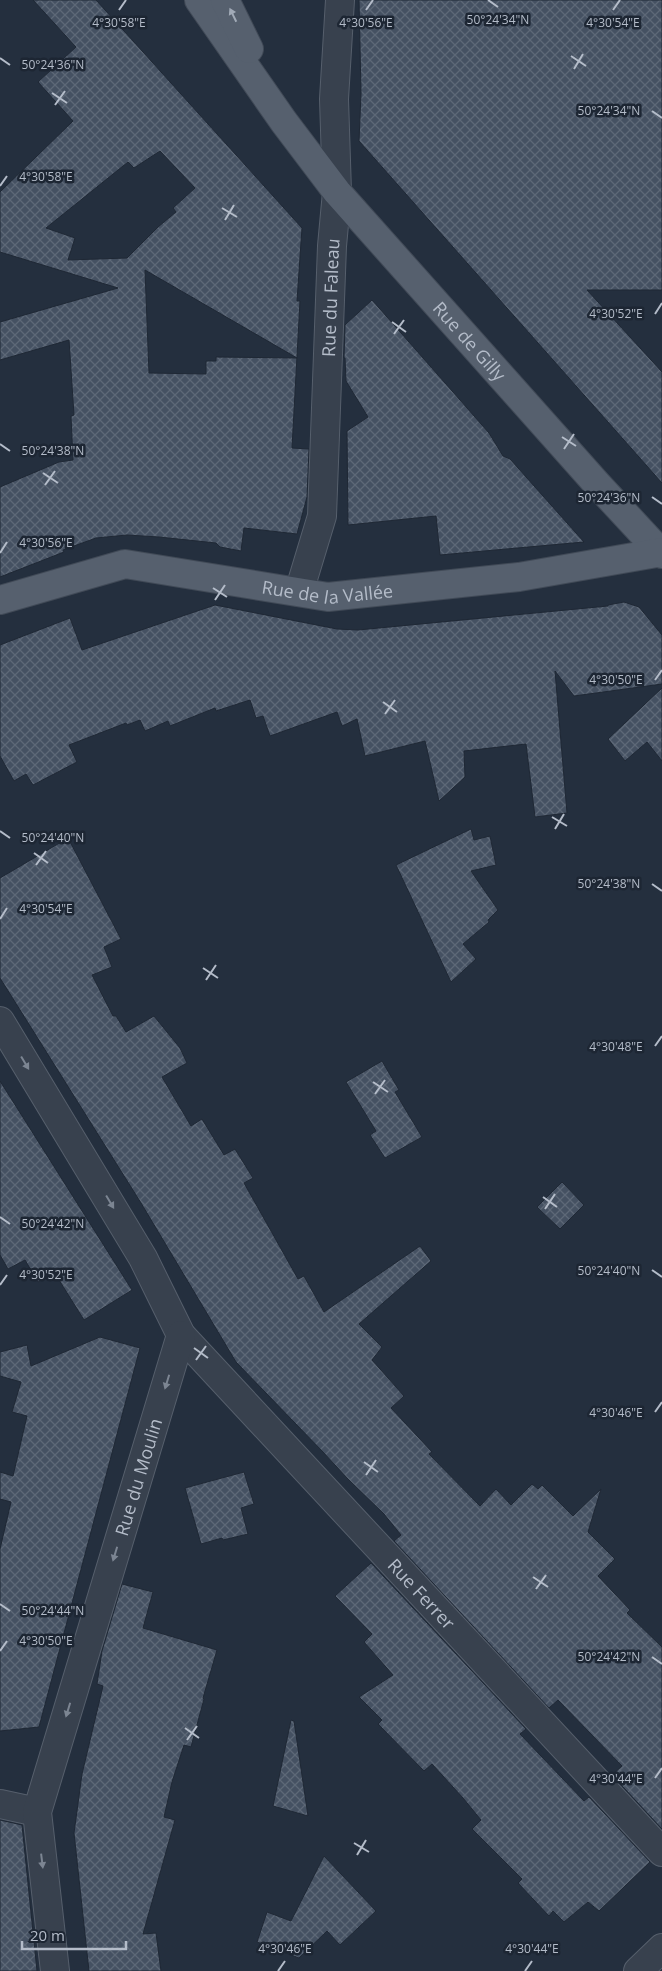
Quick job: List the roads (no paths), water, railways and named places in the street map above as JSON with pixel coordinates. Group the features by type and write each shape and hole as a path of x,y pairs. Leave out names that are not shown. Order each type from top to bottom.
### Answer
{"main road":[{"path":"198,0 284,122"},
{"path":"225,0 284,122"},
{"name":"Rue de Gilly","path":"284,122 337,192 661,553"},
{"name":"Rue de la Vallée","path":"0,600 125,564 328,597 519,577 661,553"}],"street":[{"name":"Rue du Faleau","path":"300,592 322,516 332,246 337,192 334,99 340,0"},
{"path":"0,1021 144,1258 181,1335"},
{"name":"Rue du Moulin","path":"55,1971 36,1812 181,1335"},
{"name":"Rue Ferrer","path":"181,1335 662,1852"},
{"path":"0,1804 36,1812"},
{"path":"638,1971 662,1948"}]}
